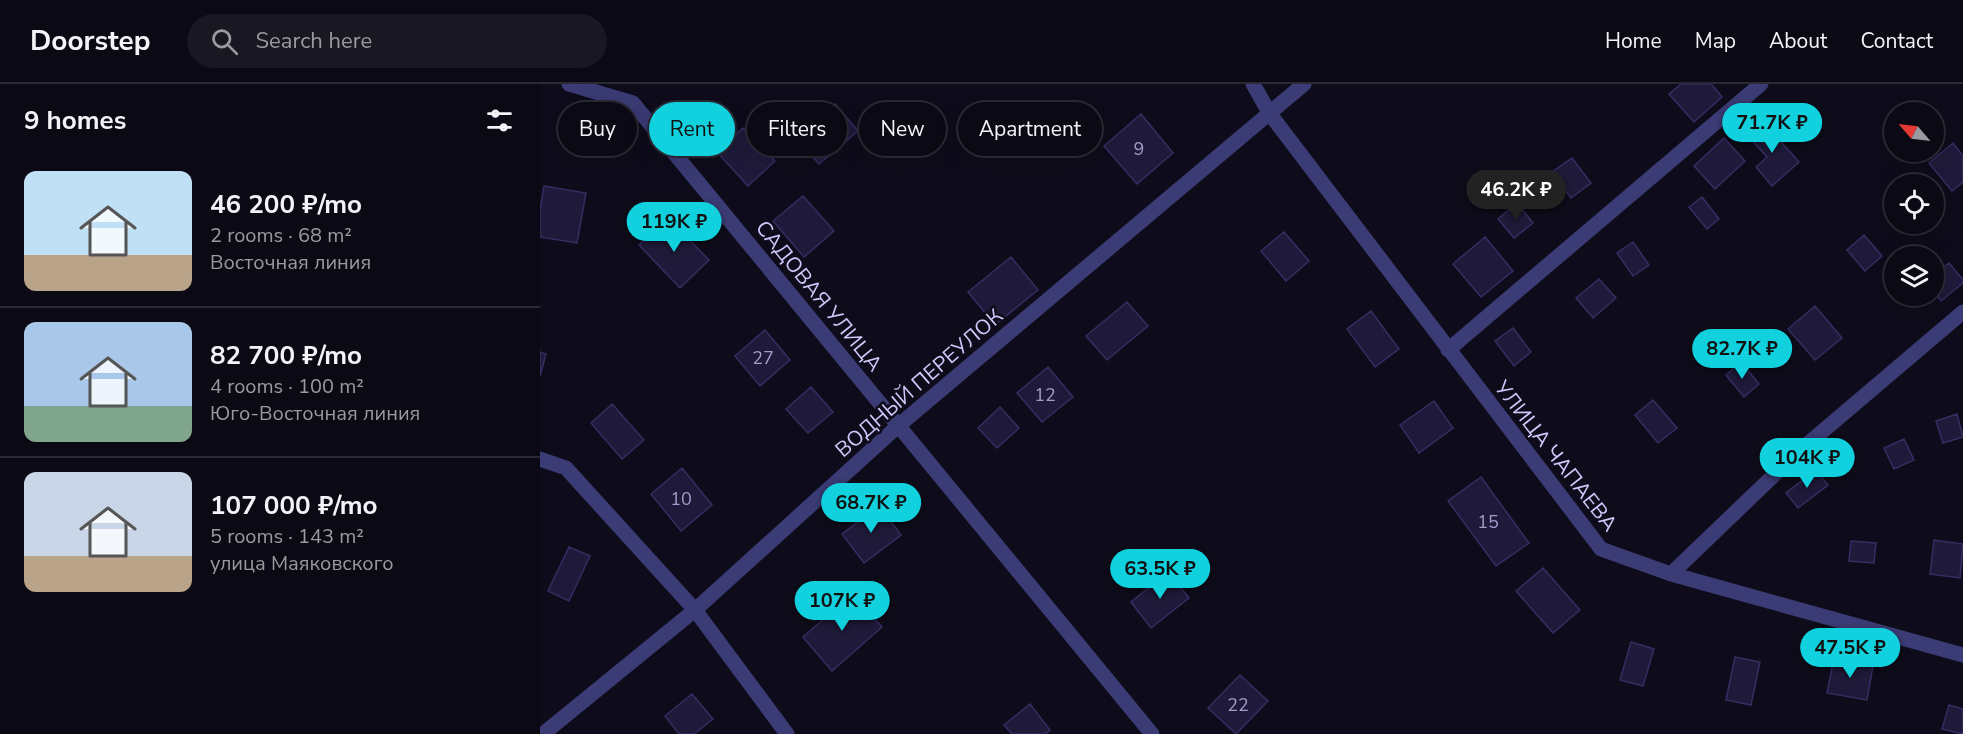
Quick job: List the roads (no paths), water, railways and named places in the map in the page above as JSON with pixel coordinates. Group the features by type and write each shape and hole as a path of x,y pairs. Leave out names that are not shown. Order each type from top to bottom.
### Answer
{"street":[{"name":"САДОВАЯ УЛИЦА","path":"569,84 633,103 1152,734"},
{"name":"УЛИЦА ЧАПАЕВА","path":"1253,84 1270,114 1601,549 1671,574 1963,655"},
{"name":"ВОДНЫЙ ПЕРЕУЛОК","path":"543,734 695,610 898,426 1304,84"},
{"path":"1448,350 1761,84"},
{"path":"1671,574 1797,453 1963,312"},
{"path":"540,459 566,468 695,610 787,734"}]}
